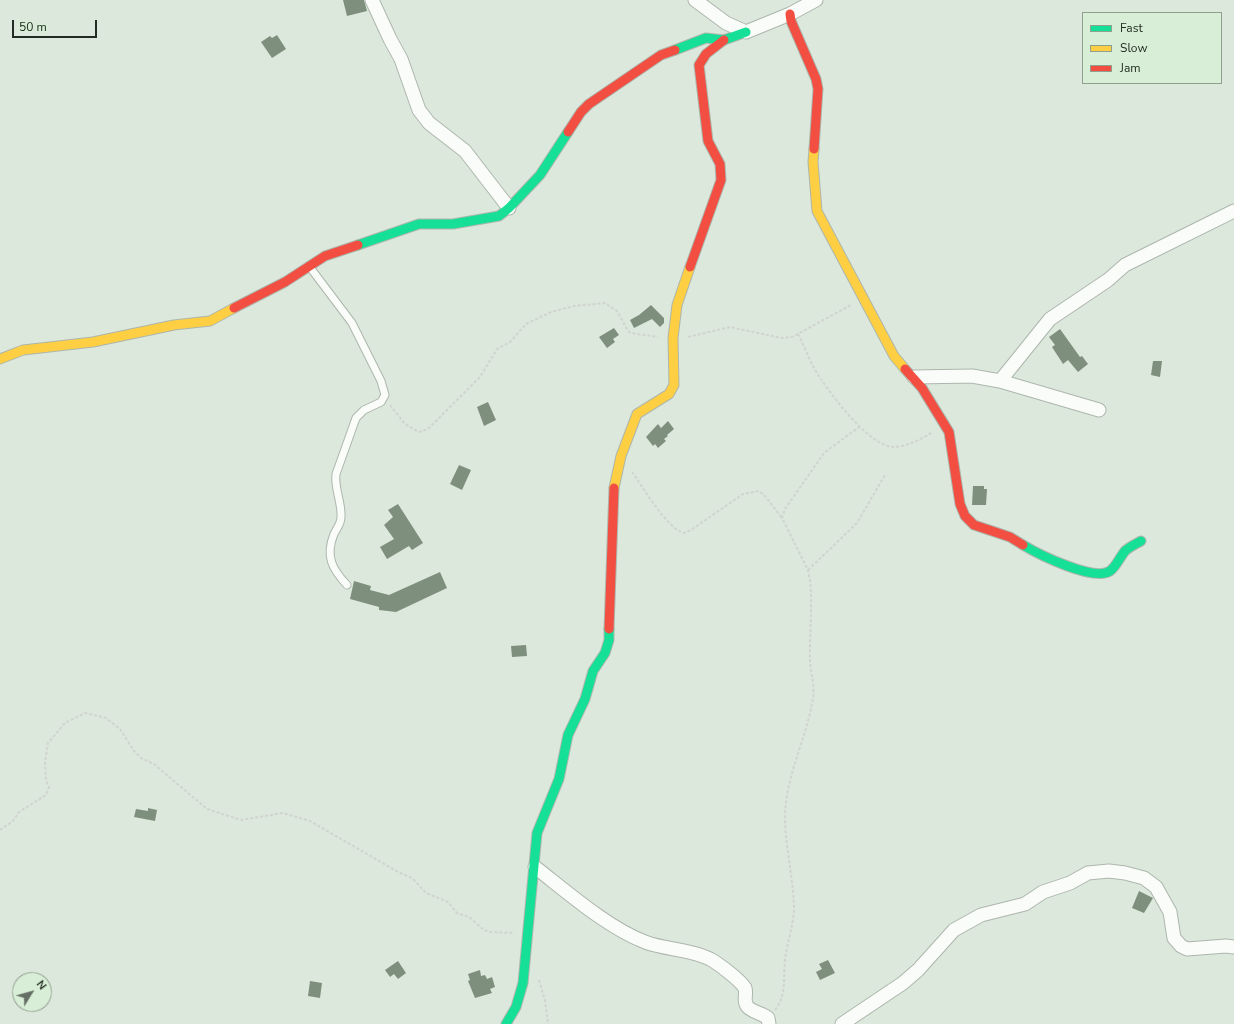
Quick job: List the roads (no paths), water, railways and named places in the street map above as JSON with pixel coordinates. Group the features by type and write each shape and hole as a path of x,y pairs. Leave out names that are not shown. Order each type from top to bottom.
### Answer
{"street":[{"path":"372,0 401,59 418,110 429,123 465,151 509,208"},
{"path":"695,0 726,23 746,32"},
{"path":"699,65 706,54 724,40 790,14 816,0"},
{"path":"790,14 791,21 816,79 818,89 813,162 817,211 894,356 914,377 945,424 951,443 960,504 965,516 974,525 1010,537 1046,558 1090,573 1100,574 1110,571 1126,550 1141,541"},
{"path":"0,359 22,350 86,343 174,325 210,321 284,282 325,256 419,224 464,222 499,216 509,208 540,175 581,112 589,104 652,60 706,38 724,40"},
{"path":"506,1024 520,995 528,934 531,884 535,867 537,833 559,779 566,742 585,699 593,671 605,653 609,640 614,482 621,456 637,414 671,391 675,380 673,339 677,305 721,180 720,164 708,141 699,65 693,44"},
{"path":"1000,381 1050,319 1108,280 1125,265 1234,211"},
{"path":"914,377 972,376 1000,381 1099,410"},
{"path":"535,867 572,896 627,933 646,942 697,954 711,960 744,988 745,1001 749,1008 768,1021"},
{"path":"842,1024 903,983 918,970 954,930 981,916 1025,904 1043,892 1070,883 1088,873 1109,871 1125,873 1144,878 1156,887 1164,898 1170,912 1174,938 1187,950 1226,946 1234,948"}],"lane":[{"path":"309,266 352,323 381,381 385,395 384,400 364,410 356,418 336,474 335,482 341,516 340,523 334,536 330,556 336,573 347,585"}]}
